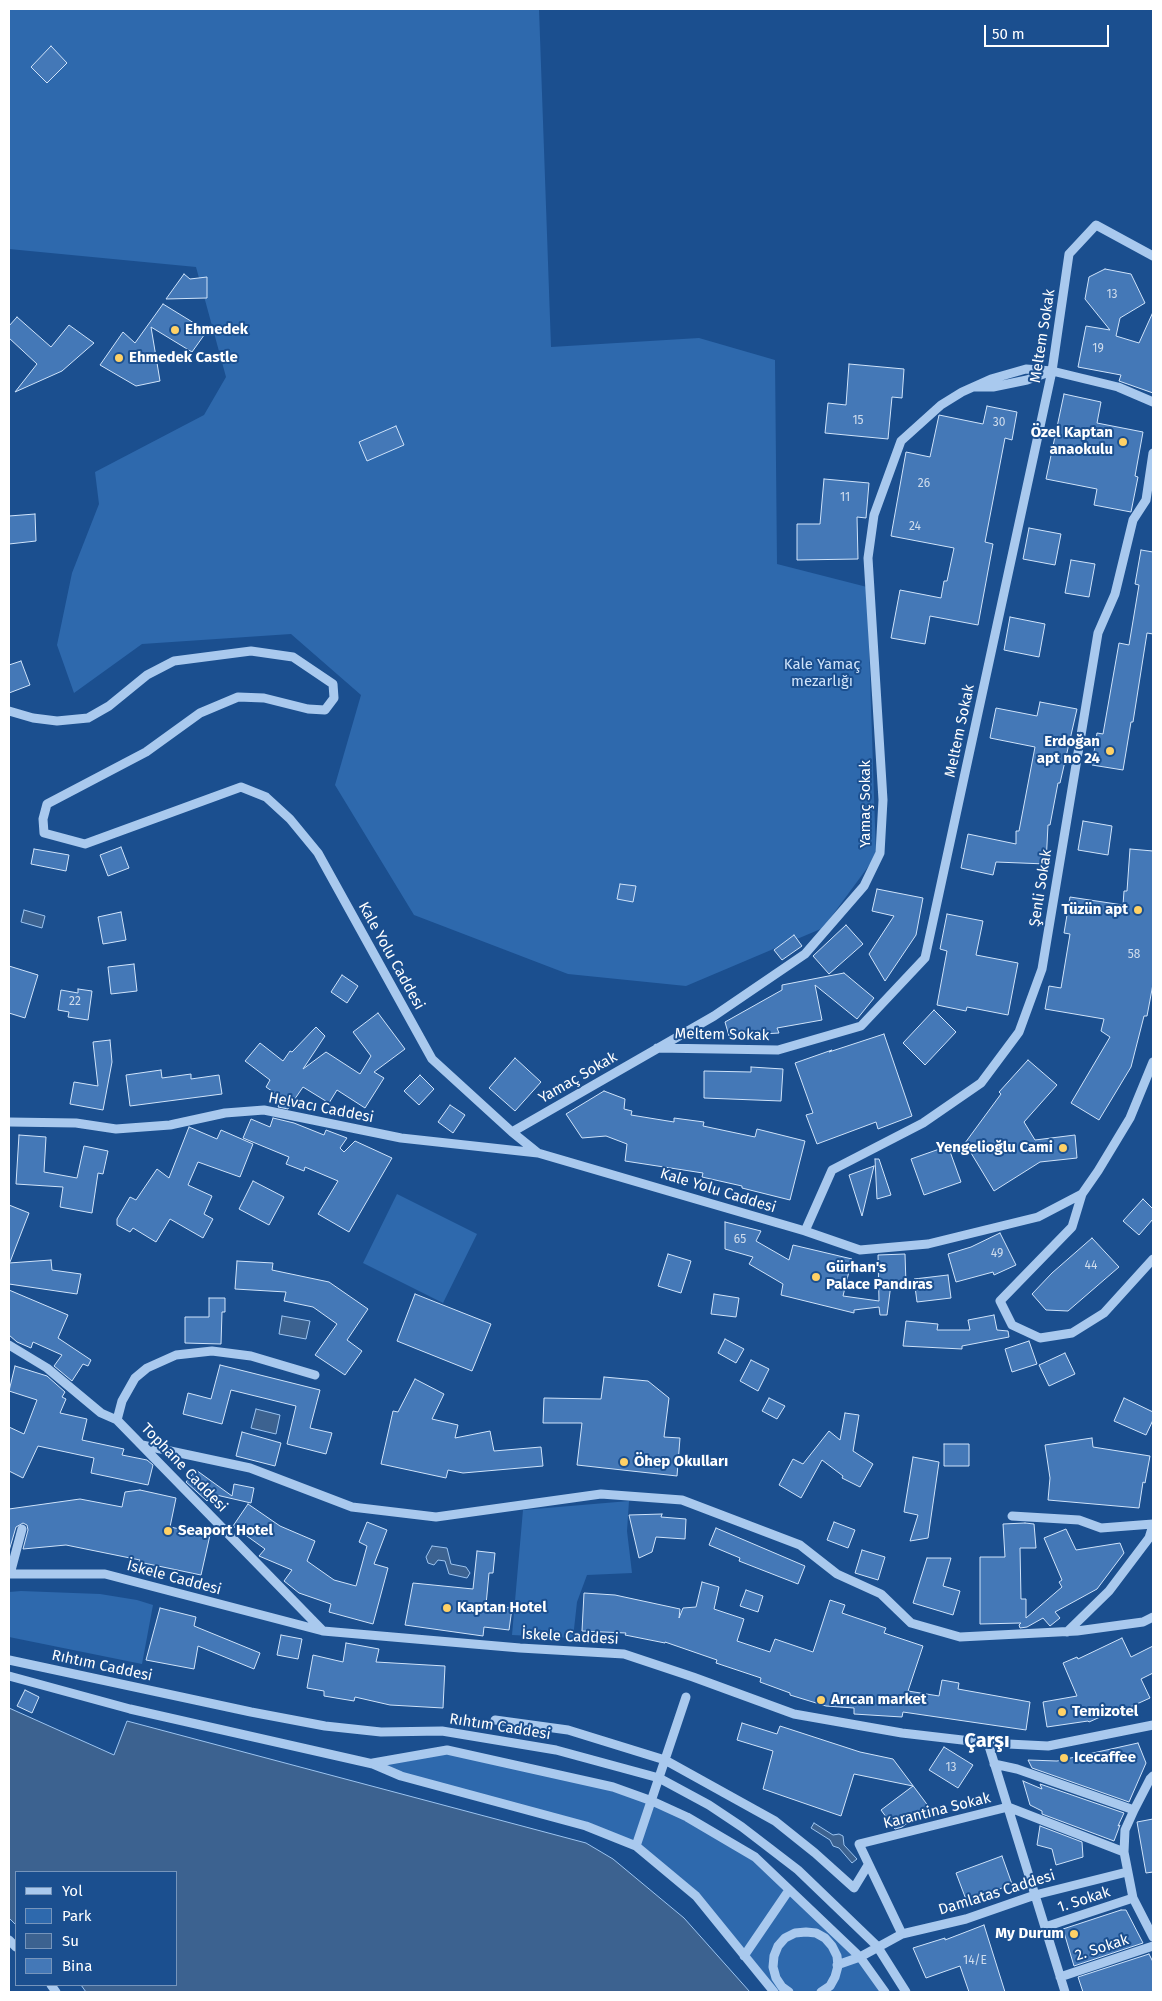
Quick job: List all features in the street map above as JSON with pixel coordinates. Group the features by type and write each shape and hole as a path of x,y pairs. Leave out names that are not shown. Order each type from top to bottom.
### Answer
{"street":[{"name":"Meltem Sokak","path":"657,1048 778,1050 861,1026 925,958 1052,371 1069,254 1096,224 1153,256"},
{"name":"Yamaç Sokak","path":"512,1132 714,1016 805,954 864,886 880,853 883,800 868,558 874,515 901,441 941,405 973,387 993,387 1027,380 1052,371"},
{"path":"1052,371 1118,387 1153,402"},
{"name":"Şenli Sokak","path":"805,1231 832,1170 923,1123 981,1083 1019,1032 1042,969 1098,633 1115,594 1133,520 1146,500 1153,453"},
{"name":"Kale Yolu Caddesi","path":"9,710 33,718 57,721 88,718 109,706 148,675 174,661 251,651 292,657 333,684 334,698 325,710 308,709 264,698 238,697 200,713 146,752 47,804 43,819 44,833 86,844 241,787 266,797 290,819 318,853 432,1059 512,1132 538,1153 805,1231 860,1250 928,1244 1038,1217 1082,1194"},
{"path":"1153,1062 1130,1118 1082,1194 1072,1227 1000,1301 1012,1325 1040,1338 1072,1333 1104,1313 1153,1259"},
{"name":"Helvacı Caddesi","path":"9,1122 76,1123 116,1129 170,1126 224,1113 264,1110 401,1138 538,1153"},
{"name":"Tophane Caddesi","path":"9,1345 47,1368 101,1413 117,1420 323,1631"},
{"path":"117,1420 122,1401 135,1378 146,1368 176,1355 212,1351 251,1356 315,1375"},
{"path":"142,1445 250,1468 352,1507 436,1517 601,1494 682,1500 800,1545 837,1574 881,1594 912,1623 960,1637 1067,1632 1143,1622 1153,1617"},
{"path":"1012,1516 1078,1520 1101,1528 1153,1524 1149,1538 1108,1591 1067,1632"},
{"path":"9,1574 22,1529"},
{"name":"İskele Caddesi","path":"9,1574 106,1574 323,1631 520,1648 624,1654 794,1714 902,1733 1048,1746 1153,1725"},
{"name":"Rıhtım Caddesi","path":"9,1660 324,1726 381,1732 442,1731 556,1750 659,1778 709,1805 798,1870 877,1946 906,1992"},
{"path":"9,1676 130,1709 373,1764 401,1776 586,1826 636,1846 696,1896 773,1991 780,1984"},
{"path":"636,1846 686,1697"},
{"path":"495,1720 568,1730 665,1760 775,1821 854,1888 868,1865"},
{"path":"988,1742 1065,1992"},
{"path":"373,1764 447,1750 614,1787 652,1801 687,1817 756,1857 860,1957 885,1992"},
{"path":"994,1764 1017,1769 1134,1810"},
{"path":"1153,1776 1125,1830 1124,1852 1133,1898 1150,1925 1153,1937"},
{"name":"Karantina Sokak","path":"868,1865 859,1844 1008,1807 1124,1852"},
{"path":"868,1865 902,1934"},
{"name":"Damlatas Caddesi","path":"837,1964 860,1957 902,1934 966,1919 1035,1895 1127,1872"},
{"path":"744,1956 789,1890"},
{"name":"1. Sokak","path":"1045,1927 1133,1898"},
{"path":"789,1992 780,1984 773,1967 774,1956 778,1946 785,1938 795,1933 811,1932 825,1938 832,1946 836,1956 835,1977 830,1986 821,1992"},
{"name":"2. Sokak","path":"1060,1977 1153,1946"}],"green space":[{"name":"Kale Yamaç mezarlığı","path":"9,9 539,9 551,347 699,338 775,360 777,564 867,587 876,856 823,928 686,986 568,974 414,915 335,785 361,695 291,634 142,644 74,693 57,645 72,573 99,504 95,472 204,415 226,377 196,267 9,249"},
{"path":"397,1194 477,1234 443,1303 363,1263"},
{"path":"629,1501 627,1531 632,1573 587,1575 577,1602 573,1638 512,1635 523,1510"},
{"path":"9,1592 100,1594 137,1600 153,1605 142,1664 9,1637"},
{"path":"447,1752 571,1779 649,1802 634,1843 425,1781 378,1764"},
{"path":"654,1804 686,1819 755,1860 786,1890 743,1952 698,1894 638,1845"},
{"path":"790,1895 860,1961 881,1992 777,1992 746,1956"}],"water":[{"path":"24,910 45,916 42,928 21,922"},
{"path":"282,1316 310,1321 306,1339 279,1334"},
{"path":"256,1409 280,1415 276,1434 251,1428"},
{"path":"432,1546 447,1548 451,1564 466,1567 470,1573 467,1578 449,1574 445,1561 438,1560 434,1565 428,1563 426,1557"},
{"path":"9,1708 114,1755 127,1721 586,1843 613,1859 684,1918 750,1992 86,1992 82,1986 178,1986 178,1871 15,1871 15,1924 9,1918"},
{"path":"814,1823 833,1835 839,1834 843,1836 844,1845 857,1859 852,1863 839,1848 833,1846 830,1840 811,1828"}],"building":[{"path":"51,46 67,63 47,83 31,67"},
{"path":"1105,269 1131,274 1145,303 1120,318 1116,336 1139,343 1153,312 1153,393 1119,381 1121,375 1078,367 1086,326 1110,330 1085,299 1089,277"},
{"path":"184,274 190,279 207,277 207,298 166,299"},
{"path":"163,304 207,331 192,352 151,327 160,381 136,386 100,365 123,332 135,343"},
{"path":"17,317 51,347 69,325 94,343 62,371 15,392 37,364 9,338 9,326"},
{"path":"849,364 904,369 902,398 892,397 888,439 825,433 828,403 846,405"},
{"path":"1064,394 1101,402 1097,423 1143,432 1135,476 1138,477 1131,512 1094,505 1097,489 1046,479"},
{"path":"987,406 1017,412 1012,440 1005,438 985,542 993,544 978,625 930,616 925,644 891,638 900,590 941,598 944,581 947,581 954,548 891,536 906,452 930,457 939,415 983,424"},
{"path":"396,426 404,445 367,461 359,442"},
{"path":"824,479 869,483 866,518 857,517 858,559 797,560 797,524 820,524"},
{"path":"35,514 36,541 9,544 9,516"},
{"path":"1029,528 1061,534 1055,565 1023,559"},
{"path":"1141,550 1153,552 1153,634 1147,633 1133,722 1131,722 1123,770 1092,765 1097,733 1103,734 1119,643 1129,645 1139,585 1135,584"},
{"path":"1071,560 1095,564 1089,597 1065,593"},
{"path":"1010,617 1045,624 1039,657 1004,650"},
{"path":"21,661 30,685 9,693 9,665"},
{"path":"1040,702 1077,709 1060,783 1058,783 1050,825 1048,825 1046,864 996,862 993,875 961,868 968,834 1016,844 1016,831 1019,831 1035,747 990,738 996,708 1037,716"},
{"path":"1083,821 1112,826 1108,855 1078,850"},
{"path":"121,847 129,868 108,876 100,855"},
{"path":"34,849 69,855 66,871 31,864"},
{"path":"1130,849 1153,851 1153,984 1147,1016 1144,1016 1131,1067 1099,1120 1071,1103 1110,1037 1101,1031 1104,1019 1045,1009 1049,986 1061,988 1070,934 1064,933 1070,897 1123,905 1124,891 1127,891"},
{"path":"620,884 636,886 633,902 617,899"},
{"path":"877,889 923,898 916,935 885,981 869,954 894,916 872,911"},
{"path":"121,912 126,940 103,944 98,917"},
{"path":"947,914 983,921 976,955 1018,963 1008,1015 967,1007 966,1011 937,1005 947,951 940,949"},
{"path":"846,925 863,944 829,974 813,956"},
{"path":"794,935 802,946 782,960 774,950"},
{"path":"134,964 137,991 111,994 108,967"},
{"path":"9,966 38,975 25,1018 9,1013"},
{"path":"844,973 874,998 857,1019 815,985 822,1020 777,1028 779,1033 729,1036 725,1022 782,990 782,985"},
{"path":"342,975 358,986 347,1003 331,992"},
{"path":"78,989 92,991 88,1020 68,1017 69,1012 58,1010 61,990 78,993"},
{"path":"934,1010 956,1032 925,1065 903,1043"},
{"path":"378,1013 405,1049 374,1072 384,1078 365,1108 337,1090 329,1103 303,1087 288,1109 278,1107 282,1098 266,1087 270,1080 245,1061 260,1043 283,1061 290,1051 292,1052 316,1027 325,1036 303,1069 326,1052 360,1074 371,1056 353,1032"},
{"path":"884,1034 912,1116 878,1129 876,1122 817,1144 806,1115 813,1113 795,1063"},
{"path":"110,1040 112,1062 103,1110 70,1104 74,1082 98,1086 93,1042"},
{"path":"515,1058 541,1082 515,1111 489,1088"},
{"path":"1028,1060 1057,1085 1024,1122 1035,1140 1075,1135 1077,1158 1040,1162 994,1191 965,1143 1001,1094 999,1092"},
{"path":"751,1067 783,1069 781,1101 704,1098 704,1071 751,1072"},
{"path":"161,1070 162,1078 191,1074 191,1079 219,1075 222,1094 130,1106 126,1075"},
{"path":"420,1075 434,1089 419,1105 404,1091"},
{"path":"604,1091 625,1099 624,1109 632,1111 631,1115 674,1122 674,1118 704,1122 703,1126 755,1137 757,1129 805,1141 790,1200 702,1177 703,1173 625,1161 627,1144 606,1136 582,1138 566,1114"},
{"path":"450,1105 465,1115 453,1133 438,1122"},
{"path":"273,1118 294,1123 324,1135 326,1130 347,1138 340,1148 344,1152 355,1141 392,1158 349,1232 318,1214 338,1181 305,1167 304,1171 286,1164 289,1157 243,1138 251,1119 270,1127"},
{"path":"189,1127 217,1139 221,1130 253,1144 240,1177 198,1162 188,1185 212,1196 204,1214 213,1219 203,1238 170,1219 156,1242 133,1228 130,1232 117,1225 117,1219 130,1197 136,1200 157,1169 169,1178"},
{"path":"19,1135 46,1137 44,1172 77,1178 84,1146 108,1151 103,1174 98,1173 92,1213 60,1207 63,1187 16,1184"},
{"path":"948,1146 961,1182 924,1195 911,1159"},
{"path":"875,1159 879,1159 891,1195 877,1199"},
{"path":"874,1166 862,1216 849,1175"},
{"path":"253,1181 284,1197 269,1225 239,1209"},
{"path":"1143,1199 1153,1209 1153,1219 1139,1235 1123,1221"},
{"path":"9,1205 29,1213 10,1262 9,1262"},
{"path":"725,1222 761,1231 756,1241 789,1260 793,1245 852,1259 843,1296 879,1301 878,1255 905,1254 906,1284 891,1284 887,1315 880,1315 879,1307 854,1310 854,1313 781,1295 783,1284 749,1264 753,1257 725,1249"},
{"path":"1000,1233 1016,1265 994,1275 993,1272 956,1282 948,1254 971,1247"},
{"path":"1092,1238 1119,1267 1068,1311 1046,1310 1032,1294 1052,1273"},
{"path":"668,1254 691,1261 681,1293 658,1286"},
{"path":"51,1260 52,1270 81,1274 77,1294 9,1284 9,1263"},
{"path":"237,1261 273,1263 272,1270 329,1282 368,1309 347,1340 362,1351 345,1375 315,1355 337,1324 313,1307 284,1301 286,1292 235,1289"},
{"path":"948,1275 951,1298 917,1302 914,1279"},
{"path":"9,1290 68,1315 58,1338 91,1360 88,1366 83,1364 72,1381 54,1366 62,1355 33,1342 31,1348 17,1342 9,1335"},
{"path":"415,1294 491,1324 472,1371 397,1341"},
{"path":"714,1294 739,1298 736,1317 711,1314"},
{"path":"209,1298 225,1298 225,1312 222,1312 221,1344 185,1343 185,1317 209,1317"},
{"path":"994,1315 997,1330 1008,1331 1009,1337 962,1346 962,1349 903,1346 906,1321 938,1324 937,1330 970,1330 968,1320"},
{"path":"725,1339 744,1349 736,1363 718,1353"},
{"path":"1029,1341 1037,1364 1012,1372 1005,1349"},
{"path":"1065,1353 1075,1374 1049,1386 1039,1365"},
{"path":"751,1360 769,1369 758,1391 740,1381"},
{"path":"220,1365 320,1390 310,1428 332,1433 326,1454 287,1444 296,1406 231,1390 222,1424 183,1414 188,1393 211,1399"},
{"path":"15,1366 47,1376 65,1392 62,1397 66,1399 60,1413 87,1419 82,1440 124,1449 122,1455 147,1460 153,1465 148,1485 91,1473 94,1458 38,1446 23,1478 9,1471 9,1427 24,1434 37,1400 9,1391"},
{"path":"604,1377 648,1381 669,1398 664,1437 680,1438 677,1476 577,1465 582,1423 543,1423 544,1398 601,1399"},
{"path":"415,1379 444,1394 432,1419 458,1425 455,1438 490,1431 494,1451 541,1447 543,1466 463,1473 448,1470 446,1478 381,1464 393,1411 398,1412"},
{"path":"769,1398 785,1406 777,1419 762,1411"},
{"path":"1124,1398 1153,1412 1153,1420 1146,1435 1114,1421"},
{"path":"845,1413 859,1415 853,1451 873,1464 860,1487 842,1478 843,1476 822,1460 801,1498 779,1485 793,1459 803,1464 829,1431 840,1440"},
{"path":"242,1432 281,1443 275,1466 236,1456"},
{"path":"1092,1438 1093,1447 1150,1456 1139,1508 1048,1500 1050,1478 1045,1445"},
{"path":"944,1444 969,1444 969,1466 944,1466"},
{"path":"913,1457 939,1462 928,1538 910,1541 918,1515 904,1512"},
{"path":"196,1470 232,1496 234,1484 254,1488 251,1503 212,1494 207,1501 186,1482"},
{"path":"140,1490 176,1498 170,1527 210,1535 201,1575 66,1545 23,1549 28,1530 27,1525 23,1523 16,1527 9,1551 9,1509 80,1499 122,1507 125,1492"},
{"path":"248,1504 280,1526 315,1541 307,1561 334,1580 356,1586 367,1546 359,1542 367,1522 387,1530 374,1564 388,1568 373,1624 329,1612 331,1604 299,1593 284,1581 292,1570 259,1556 265,1549 233,1526"},
{"path":"662,1514 661,1517 686,1519 685,1539 656,1537 652,1552 639,1558 629,1515"},
{"path":"834,1522 855,1530 848,1548 827,1540"},
{"path":"1003,1524 1034,1524 1036,1548 1020,1548 1021,1599 1026,1599 1026,1618 1062,1587 1059,1582 1062,1580 1044,1538 1066,1529 1076,1550 1120,1543 1124,1553 1097,1589 1055,1612 1060,1618 1050,1626 1043,1618 1027,1627 1020,1628 1019,1625 1021,1623 980,1624 980,1557 1005,1557"},
{"path":"716,1528 805,1566 798,1584 739,1561 740,1558 709,1545"},
{"path":"862,1550 885,1557 878,1580 855,1573"},
{"name":"Kaptan Hotel","path":"477,1551 495,1553 493,1573 489,1573 486,1605 512,1608 509,1630 484,1627 483,1636 405,1625 413,1583 473,1589"},
{"path":"927,1558 951,1558 943,1586 960,1591 953,1615 913,1603"},
{"path":"702,1582 719,1587 714,1609 744,1619 737,1641 770,1652 775,1639 813,1652 830,1600 845,1605 842,1613 886,1628 884,1633 923,1646 908,1691 939,1696 942,1680 959,1683 958,1689 1030,1702 1026,1730 903,1712 902,1717 854,1714 854,1708 826,1706 790,1695 790,1693 760,1682 761,1678 716,1663 717,1660 665,1642 625,1635 626,1633 582,1631 584,1593 615,1595 680,1609 679,1618 683,1608 696,1607"},
{"path":"746,1590 763,1596 758,1612 740,1606"},
{"path":"160,1608 196,1617 194,1626 260,1653 254,1669 198,1646 194,1669 146,1660"},
{"path":"281,1635 302,1639 298,1659 277,1655"},
{"path":"1122,1638 1131,1657 1153,1646 1153,1673 1141,1679 1150,1698 1119,1712 1118,1709 1089,1722 1047,1727 1043,1702 1077,1696 1063,1663 1077,1657 1078,1659"},
{"path":"346,1643 379,1649 376,1662 445,1666 443,1708 390,1705 355,1697 354,1701 324,1696 324,1691 307,1688 313,1655 343,1662"},
{"path":"25,1690 39,1697 32,1713 17,1706"},
{"path":"742,1723 777,1734 780,1726 860,1752 893,1759 929,1807 902,1827 895,1829 881,1810 913,1786 854,1774 841,1816 763,1789 773,1751 737,1740"},
{"path":"1138,1743 1146,1763 1129,1802 1032,1768 1028,1760 1057,1761"},
{"path":"944,1747 973,1765 958,1788 929,1770"},
{"path":"1023,1781 1042,1789 1040,1784 1124,1813 1114,1841 1042,1814 1042,1811 1030,1805"},
{"path":"1153,1819 1153,1872 1146,1873 1137,1822"},
{"path":"1040,1826 1082,1842 1083,1857 1056,1865 1052,1849 1037,1845"},
{"path":"1002,1856 1012,1884 967,1902 956,1873"},
{"path":"1126,1910 1143,1943 1074,1966 1063,1929"},
{"path":"984,1925 1005,1992 969,1992 960,1966 926,1978 913,1948 945,1938 945,1940"},
{"path":"1149,1954 1153,1962 1153,1992 1083,1992 1078,1977"}],"place":[{"name":"Ehmedek","path":"175,330"},
{"name":"Ehmedek Castle","path":"119,358"},
{"name":"Özel Kaptan anaokulu","path":"1123,442"},
{"name":"Erdoğan apt no 24","path":"1110,751"},
{"name":"Tüzün apt","path":"1138,910"},
{"name":"Yengelioğlu Cami","path":"1063,1148"},
{"name":"Gürhan's Palace Pandıras","path":"816,1277"},
{"name":"Öhep Okulları","path":"624,1462"},
{"name":"Seaport Hotel","path":"168,1531"},
{"name":"Kaptan Hotel","path":"447,1608"},
{"name":"Arıcan market","path":"821,1700"},
{"name":"Temizotel","path":"1062,1712"},
{"name":"Icecaffee","path":"1064,1758"},
{"name":"My Durum","path":"1074,1934"}],"district":[{"name":"Çarşı","path":"987,1741"}]}
